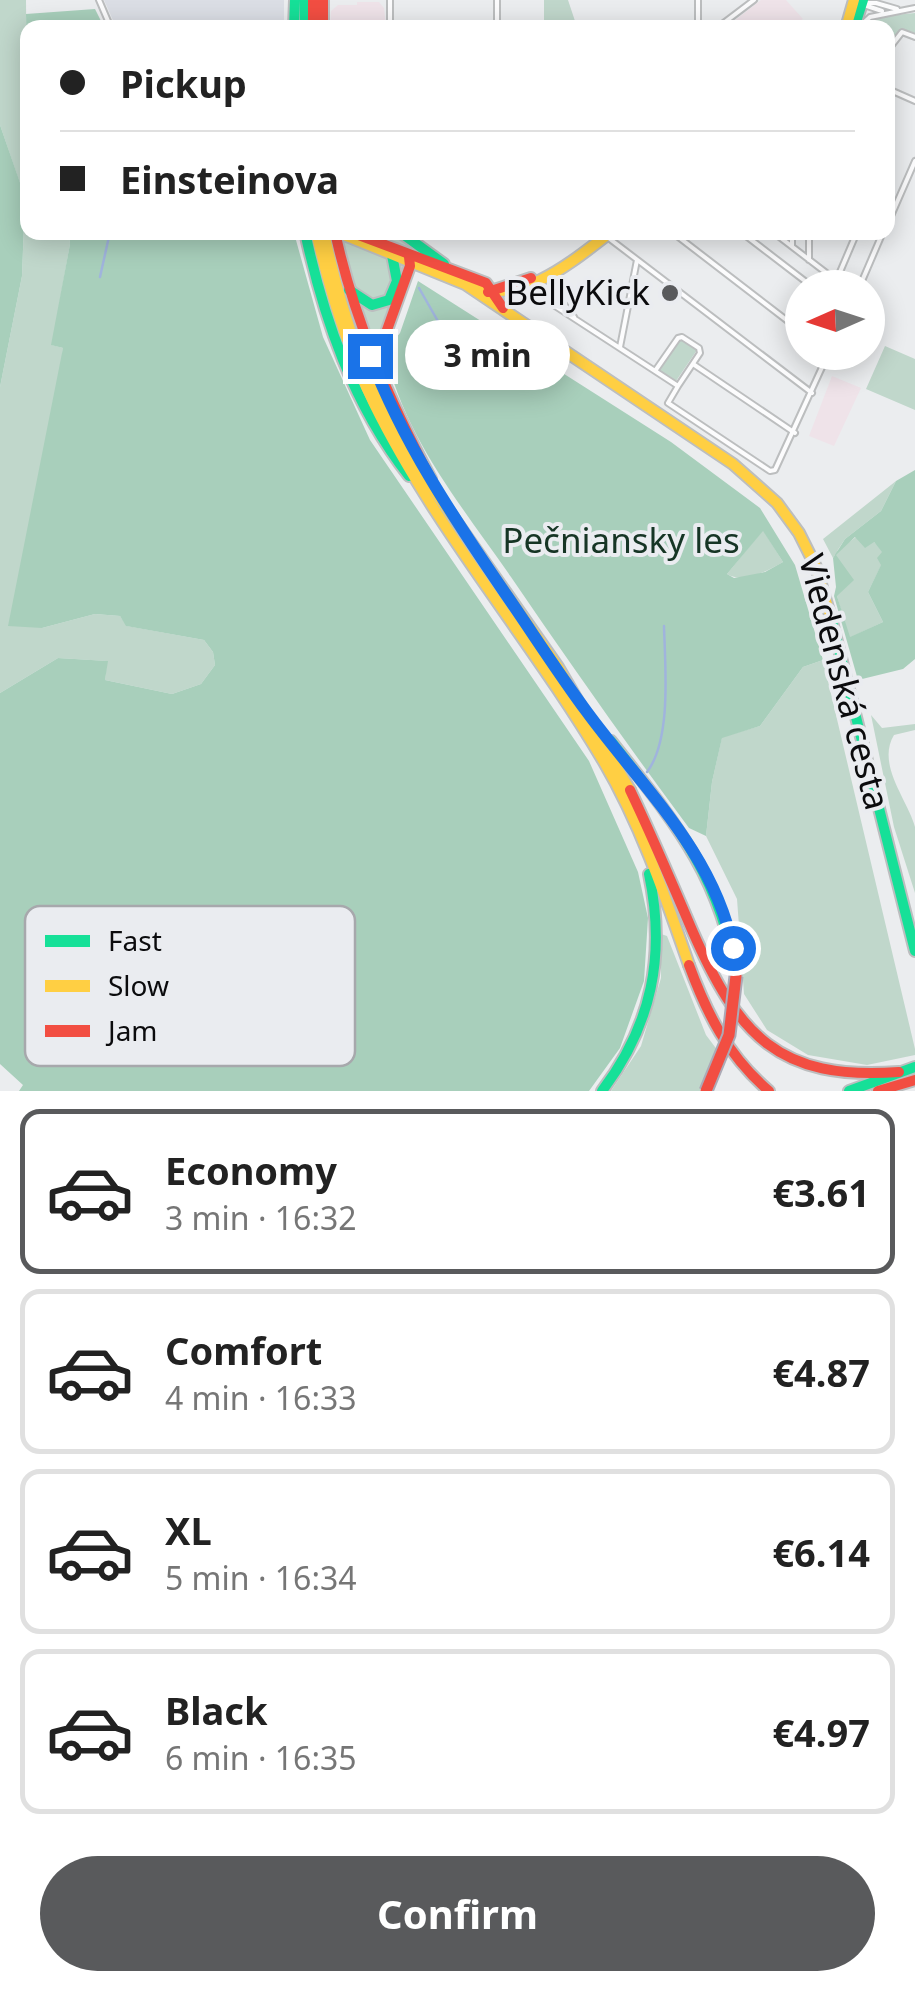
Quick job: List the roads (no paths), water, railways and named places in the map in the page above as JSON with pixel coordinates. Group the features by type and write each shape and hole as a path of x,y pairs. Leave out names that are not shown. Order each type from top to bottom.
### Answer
{"main road":[{"path":"307,240 324,309 352,382 395,458 591,742 639,836 716,1030 736,1061 769,1091"},
{"path":"318,240 331,299 348,349 370,400 417,486"},
{"path":"326,240 339,296 366,372 401,440 588,714 704,867 725,914 736,976 729,1035 706,1091"},
{"path":"338,240 347,288 383,389 439,495"},
{"name":"Viedenská cesta","path":"366,240 465,284 734,464 774,499 800,532 823,586 915,951"},
{"path":"411,240 454,272"},
{"path":"465,284 490,290 509,288 544,275 599,240"},
{"path":"383,389 382,348 406,280 403,257"},
{"path":"347,288 365,305 386,304 393,296 403,257"},
{"name":"Viedenská cesta","path":"403,257 454,272 490,290"},
{"path":"406,280 430,270"},
{"path":"505,312 503,300 509,288"},
{"path":"490,290 489,298 505,312"},
{"path":"588,714 629,788 712,974 738,1016 777,1051 810,1066 850,1074 900,1072"},
{"path":"602,1091 638,1037 655,980 657,914 639,836"},
{"path":"849,1091 915,1067"},
{"path":"878,1091 915,1080"},
{"path":"905,1091 915,1088"}],"street":[{"path":"728,20 754,0"},
{"path":"863,2 900,10"},
{"path":"863,2 865,7 887,12"},
{"path":"866,20 915,8"},
{"path":"895,41 902,32 915,36"},
{"path":"895,207 915,162"},
{"path":"615,240 812,393"},
{"path":"682,240 785,319"},
{"path":"752,240 791,270"},
{"path":"784,240 822,270"},
{"path":"792,240 792,246"},
{"path":"809,240 809,260"},
{"path":"841,270 854,240"},
{"path":"867,270 879,240"},
{"path":"620,347 638,260"},
{"path":"574,317 559,298 552,299 552,304 678,386"},
{"path":"655,370 682,336 700,348 668,404 770,471 775,470 795,432 822,370"},
{"path":"693,364 795,432"}],"waterway":[{"path":"100,277 108,240"},
{"path":"419,288 443,330 456,333"},
{"path":"647,772 655,758 664,722 664,626"}],"place":[{"name":"BellyKick","path":"670,293"}],"park label":[{"name":"Pečniansky les","path":"621,541"}]}
